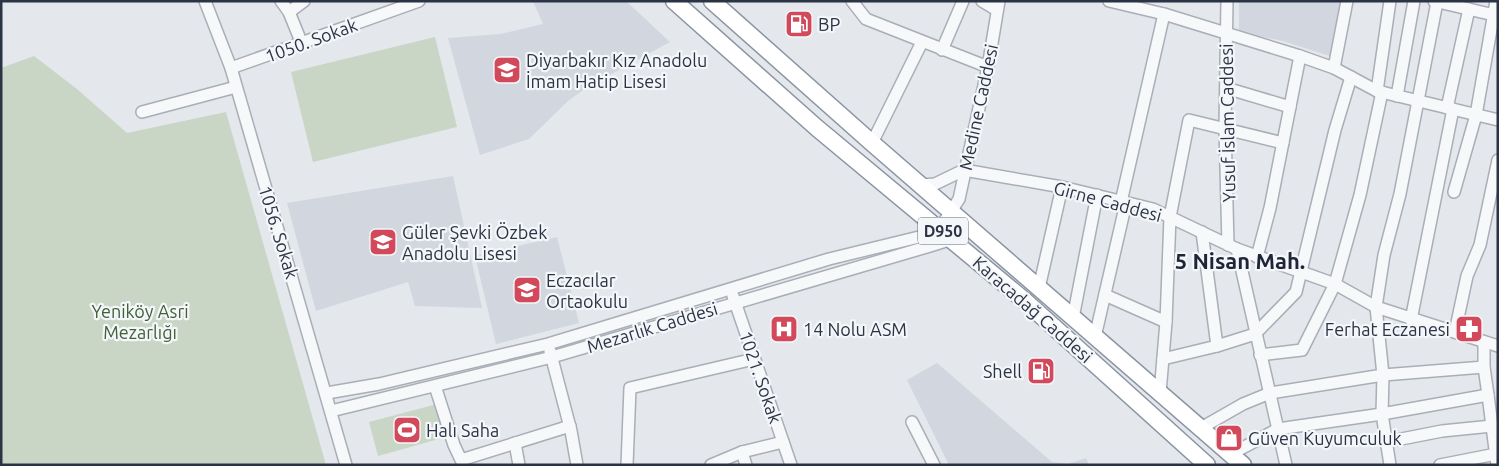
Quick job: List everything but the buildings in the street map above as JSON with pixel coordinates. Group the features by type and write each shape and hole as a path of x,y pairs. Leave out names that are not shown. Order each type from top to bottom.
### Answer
{"highway":[{"name":"Karacadağ Caddesi","path":"674,1 860,164 946,233 1207,465"},
{"name":"Karacadağ Caddesi","path":"712,1 872,144 953,211 966,225 1243,465"}],"street":[{"name":"1056. Sokak","path":"205,1 230,68 346,465"},
{"path":"281,1 289,12 302,44"},
{"path":"289,12 304,1"},
{"name":"1050. Sokak","path":"230,68 419,1"},
{"path":"852,1 866,19 988,67"},
{"path":"942,50 963,1"},
{"path":"982,1 997,4"},
{"path":"1109,1 1161,9 1334,68 1380,91 1498,120"},
{"name":"Yusuf İslam Caddesi","path":"1227,1 1224,128 1233,247 1286,465"},
{"path":"1334,68 1347,1"},
{"path":"1260,356 1302,350 1335,284 1362,187 1380,91 1390,1"},
{"path":"1397,96 1414,1"},
{"path":"1454,192 1476,115 1496,16 1496,1"},
{"path":"1390,465 1382,414 1383,375 1376,307 1384,255 1400,194 1436,2 1496,16"},
{"name":"Medine Caddesi","path":"953,211 959,199 988,67 997,4"},
{"path":"1095,337 1124,202 1161,9"},
{"path":"1411,320 1469,10"},
{"path":"872,144 922,42"},
{"path":"1257,256 1270,208 1300,56"},
{"path":"1163,358 1217,346 1255,334 1296,292 1335,130 1351,77"},
{"path":"142,112 236,88"},
{"path":"1226,88 1290,107"},
{"path":"1160,393 1166,322 1170,217 1189,120 1283,143"},
{"path":"1455,332 1467,276 1480,245 1498,160"},
{"path":"921,185 935,184 964,170"},
{"name":"Girne Caddesi","path":"964,170 1062,187 1153,209 1233,247 1335,284 1376,307 1411,320 1498,346"},
{"path":"1039,288 1062,187"},
{"path":"1074,318 1097,196"},
{"path":"946,233 953,211"},
{"name":"Mezarlık Caddesi","path":"331,411 552,357 735,302 966,225"},
{"path":"1202,232 1217,346"},
{"name":"Mezarlık Caddesi","path":"326,393 438,371 548,344 829,259 922,236 946,233"},
{"name":"1021. Sokak","path":"731,290 791,465"},
{"path":"1105,295 1166,322"},
{"path":"1440,465 1497,459 1484,367 1484,342"},
{"path":"548,344 570,426 577,465"},
{"path":"627,465 630,388 754,359"},
{"path":"1201,428 1243,404 1270,393 1383,375 1484,367"},
{"path":"435,386 454,446 461,460 570,426"},
{"path":"1231,454 1278,429 1382,414 1488,395"},
{"path":"912,422 934,465"},
{"path":"1386,442 1442,431 1492,426"},
{"path":"711,465 742,452 783,442"},
{"path":"515,443 519,465"},
{"path":"742,452 746,465"}],"shaded area":[{"path":"533,1 626,1 670,42 586,88 568,101 529,139 480,155 448,38 500,34 543,24"},
{"path":"1239,1 1341,1 1330,56 1283,41 1239,32"},
{"name":"Güler Şevki Özbek Anadolu Lisesi","path":"453,176 482,308 415,306 408,282 316,311 287,203"},
{"name":"Eczacılar Ortaokulu","path":"557,237 579,323 496,344 475,256"},
{"path":"937,363 1052,462 1068,464 1086,458 1089,465 949,465 907,380"}],"green space":[{"path":"435,37 457,127 313,162 291,72"},
{"name":"Yeniköy Asri Mezarlığı","path":"34,56 77,89 127,133 226,112 326,465 1,465 1,68"},
{"name":"Halı Saha","path":"437,404 446,437 378,456 369,422"}],"place":[{"name":"BP","path":"799,24"},
{"name":"Diyarbakır Kız Anadolu İmam Hatip Lisesi","path":"507,70"},
{"name":"Güler Şevki Özbek Anadolu Lisesi","path":"383,242"},
{"name":"Eczacılar Ortaokulu","path":"527,290"},
{"name":"14 Nolu ASM","path":"784,329"},
{"name":"Ferhat Eczanesi","path":"1469,329"},
{"name":"Shell","path":"1041,371"},
{"name":"Halı Saha","path":"407,430"},
{"name":"Güven Kuyumculuk","path":"1229,438"}],"district":[{"name":"5 Nisan Mah.","path":"1240,260"}]}
